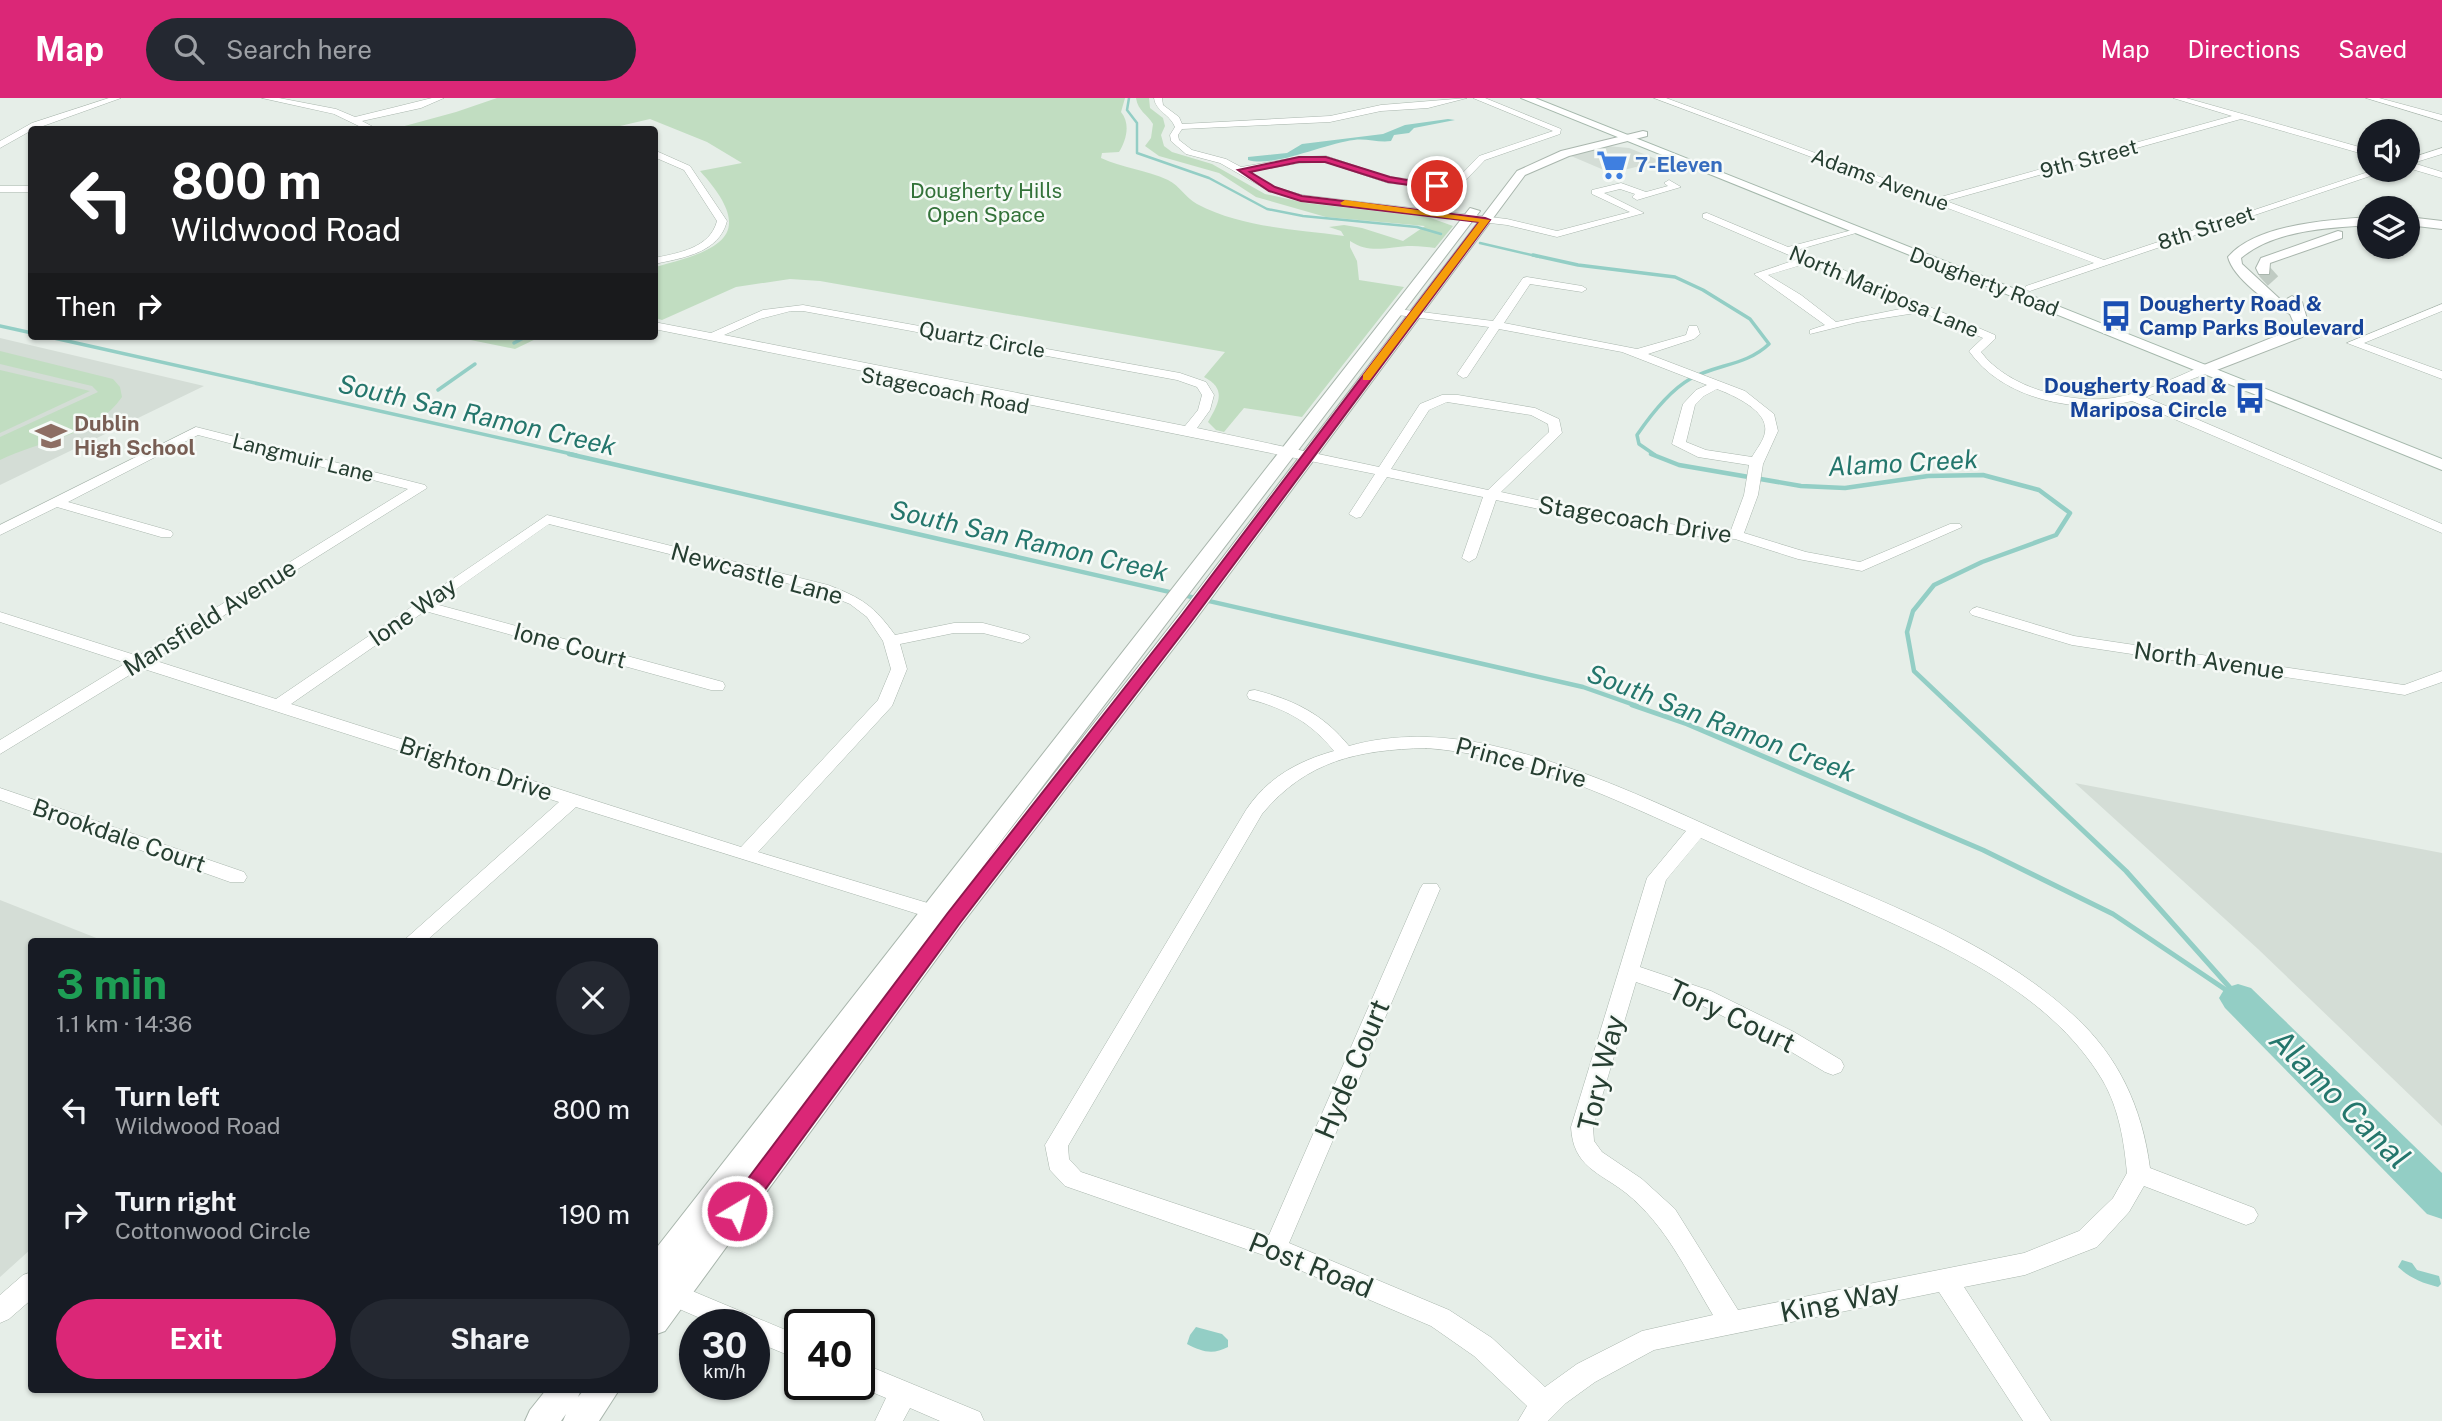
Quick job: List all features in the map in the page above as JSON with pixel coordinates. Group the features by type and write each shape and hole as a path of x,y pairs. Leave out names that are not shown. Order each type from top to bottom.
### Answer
{"street":[{"path":"33,126 117,98"},
{"path":"266,98 311,105 366,126"},
{"path":"355,120 418,106 440,98"},
{"path":"1158,98 1159,106 1176,119 1179,127"},
{"path":"1179,127 1330,119 1381,108 1428,105 1462,98"},
{"path":"1242,170 1315,158 1335,161 1388,180 1448,186 1457,184 1482,158 1557,132 1557,129 1477,98"},
{"name":"Dougherty Road","path":"1526,98 1616,133 1634,133 1847,228 2442,465"},
{"name":"Dougherty Road","path":"1548,98 2442,450"},
{"name":"Adams Avenue","path":"1658,98 2101,262"},
{"path":"2177,98 2357,149"},
{"path":"2370,98 2442,118"},
{"name":"9th Street","path":"1936,201 2242,116"},
{"path":"1179,127 1174,135 1179,146 1242,170 1272,189 1301,198 1507,222 1558,234 1639,213 1595,192 1621,186 1646,195"},
{"path":"0,145 28,129"},
{"path":"1507,169 1544,151 1616,133"},
{"path":"1175,617 1198,570 1289,453 1485,220 1521,173 1544,160 1634,133"},
{"path":"2420,159 2442,151"},
{"path":"658,155 687,168 722,221 716,238 702,246 658,258"},
{"path":"2420,167 2442,175"},
{"name":"8th Street","path":"2030,288 2101,262 2357,179"},
{"path":"1616,202 1676,187 1669,183"},
{"path":"0,188 28,189"},
{"path":"658,1269 943,915 1175,617 1219,575 1307,457 1484,198"},
{"name":"North Mariposa Lane","path":"1707,216 1991,337 1975,351 1980,362 1992,373 2015,384 2064,399 2108,402 2133,397"},
{"path":"2133,397 2297,334 2303,329 2295,312 2277,304 2236,265 2234,257 2244,247 2282,234 2357,223"},
{"path":"2420,225 2442,227"},
{"path":"1782,248 1847,228 1868,230 1917,250 1955,258"},
{"path":"2295,312 2297,305 2262,268 2265,261 2357,228"},
{"path":"1809,259 1759,274 1833,325"},
{"path":"1446,398 1527,280 1582,289"},
{"path":"2442,307 2353,343 2442,375"},
{"name":"Quartz Circle","path":"712,337 760,314 782,308 803,308 1180,377 1202,385 1208,395 1204,410 1188,431"},
{"path":"1814,332 1833,325 1923,308"},
{"path":"1406,314 1497,325 1597,342 1667,364 1741,394 1769,417 1772,430 1756,464 1751,495 1736,535"},
{"name":"Stagecoach Road","path":"658,327 742,346"},
{"path":"1637,354 1690,337 1694,334 1693,328"},
{"name":"Stagecoach Road","path":"658,334 742,346 1188,431 1307,457"},
{"path":"1714,384 1689,404 1690,416 1680,432 1679,444 1703,454 1756,464"},
{"path":"2133,397 2442,529"},
{"path":"1356,514 1424,407 1446,398 1535,412 1554,422 1556,433 1491,495 1469,558"},
{"name":"Stagecoach Road","path":"1021,401 1211,446 1226,448 1232,440"},
{"name":"Langmuir Lane","path":"0,531 196,431 420,488"},
{"name":"Stagecoach Drive","path":"1307,457 1630,524 1676,531 1736,535 1803,556 1862,567 1955,527"},
{"name":"Mansfield Avenue","path":"0,748 420,488"},
{"path":"54,502 166,534"},
{"name":"Ione Way","path":"279,705 547,519"},
{"name":"Newcastle Lane","path":"547,519 823,588 856,601 872,614 891,641 898,669 886,702 745,855"},
{"name":"Ione Court","path":"424,606 717,686"},
{"name":"North Avenue","path":"1977,612 2071,640 2405,690 2442,676"},
{"path":"0,630 8,619"},
{"name":"Brighton Drive","path":"8,619 745,855 943,915"},
{"path":"891,641 954,628 984,628 1022,638"},
{"path":"1255,695 1287,703 1302,710 1329,732 1344,752"},
{"name":"Prince Drive","path":"1058,1163 1056,1145 1255,810 1278,784 1308,766 1344,752 1378,744 1415,740 1450,743 1538,763 1584,778 1933,934 1983,961 2063,1018 2091,1046 2122,1095 2134,1130 2139,1174"},
{"name":"Brookdale Court","path":"0,794 237,877"},
{"path":"417,938 573,800"},
{"name":"Tory Way","path":"1698,830 1657,878 1582,1127 1583,1143 1594,1159 1634,1186 1667,1216 1731,1322"},
{"name":"Hyde Court","path":"1275,1248 1430,889"},
{"path":"658,1310 665,1290 877,1022 943,915"},
{"name":"Tory Court","path":"1628,971 1704,998 1786,1038 1832,1066"},
{"name":"Post Road","path":"1058,1163 1073,1179 1275,1248 1440,1318 1483,1347 1538,1413"},
{"path":"2139,1174 2246,1215"},
{"name":"King Way","path":"1538,1413 1595,1365 1651,1339 2025,1264 2088,1239 2121,1205 2139,1174"},
{"path":"1945,1280 2038,1421"},
{"path":"0,1311 28,1286"},
{"path":"665,1290 708,1309"},
{"path":"875,1381 971,1421"},
{"path":"541,1421 563,1393"},
{"path":"579,1421 601,1393"},
{"path":"888,1421 904,1394"}],"shaded area":[{"path":"1607,146 1629,148 1661,161 1611,173 1571,156"},
{"name":"Dublin High School","path":"0,338 204,386 0,485"},
{"path":"2075,783 2442,853 2442,1126 2258,949"},
{"path":"0,900 96,938 28,938 28,1252 0,1277"}],"green space":[{"name":"Dougherty Hills Open Space","path":"497,98 1125,98 1121,112 1127,127 1124,143 1119,152 1102,153 1101,158 1168,180 1197,204 1214,212 1251,223 1344,236 1341,231 1329,227 1344,225 1403,241 1425,226 1326,217 1256,197 1219,173 1159,156 1145,146 1151,138 1153,124 1136,98 1149,98 1150,108 1163,118 1165,126 1161,135 1164,146 1172,152 1212,164 1265,194 1306,203 1428,217 1453,226 1435,248 1412,246 1373,249 1350,241 1357,261 1359,280 1404,287 1302,417 1244,408 1224,432 1216,430 1208,422 1219,397 1216,386 1204,377 1225,352 820,281 790,279 736,287 662,320 658,319 658,266 698,254 713,246 724,237 729,225 727,211 718,193 700,171 742,163 707,142 650,119 620,126 405,126"},
{"path":"471,340 534,340 515,349"},
{"path":"0,351 113,379 120,387 122,397 111,410 82,429 0,460 0,437 98,392 92,386 0,364"},
{"path":"0,370 90,391 0,433"}],"water":[{"path":"1455,120 1414,128 1409,133 1394,135 1391,141 1354,140 1272,161 1248,160 1248,157 1287,153 1302,144 1383,134 1405,125"},
{"path":"2402,1260 2412,1263 2417,1270 2439,1276 2441,1284 2438,1287 2412,1277 2398,1267"},
{"path":"1196,1327 1222,1334 1228,1340 1228,1347 1208,1352 1187,1344"}],"waterway":[{"name":"Alamo Creek","path":"1129,98 1127,110 1137,123 1137,153 1209,178 1267,209 1303,216 1417,227 1441,234"},
{"name":"Alamo Creek","path":"1480,243 1540,257"},
{"name":"Alamo Creek","path":"1533,255 1578,265 1675,277 1703,290 1750,319 1769,344 1751,357 1690,379 1667,397 1637,435 1639,444 1655,455"},
{"name":"South San Ramon Creek","path":"0,326 28,332"},
{"name":"South San Ramon Creek","path":"63,340 576,455"},
{"path":"514,343 520,340"},
{"path":"438,390 475,364"},
{"name":"South San Ramon Creek","path":"569,454 1583,687 1637,706"},
{"name":"Alamo Creek","path":"1651,454 1679,465 1801,486 1845,488 1928,476 1983,475 2039,490 2070,513 2056,535 1982,562 1934,585 1913,611 1907,632 1914,671 1951,706"},
{"name":"South San Ramon Creek","path":"1632,705 1687,724 1983,850 2113,914 2238,998"},
{"name":"Alamo Creek","path":"1950,705 2126,871 2232,990"},
{"name":"Alamo Canal","path":"2238,998 2442,1201"}],"tunnel":[{"path":"2264,271 2273,281"}],"slow traffic":[{"path":"1345,203 1485,220 1366,378"}],"place":[{"name":"7-Eleven","path":"1612,165"},
{"name":"Dougherty Road & Camp Parks Boulevard","path":"2116,316"},
{"name":"Dougherty Road & Mariposa Circle","path":"2250,398"},
{"name":"Dublin High School","path":"51,436"}],"route":[{"path":"737,1211 954,918 1186,619 1485,220 1301,198 1272,189 1242,170 1315,158 1335,161 1388,180 1437,186"}]}
